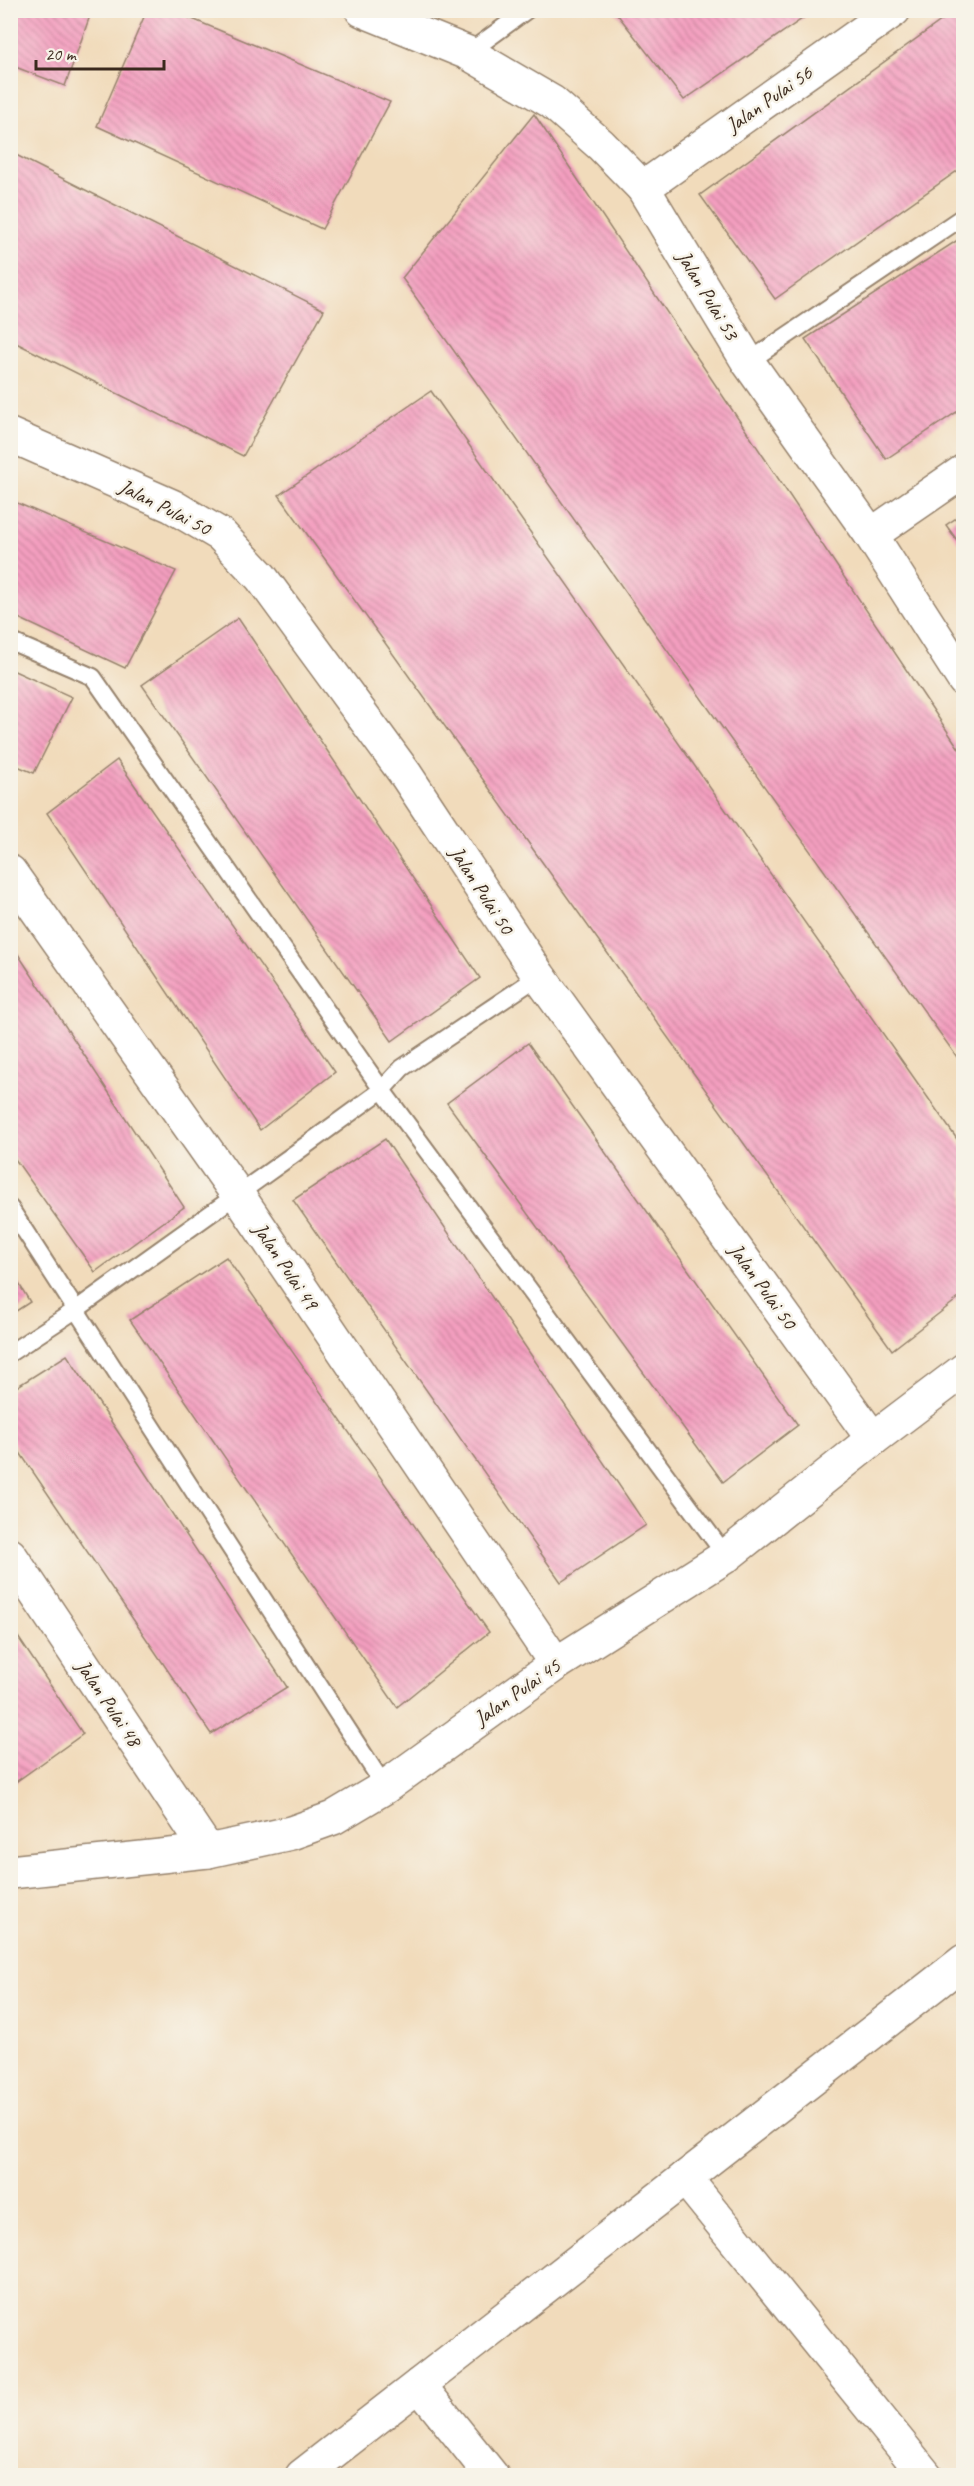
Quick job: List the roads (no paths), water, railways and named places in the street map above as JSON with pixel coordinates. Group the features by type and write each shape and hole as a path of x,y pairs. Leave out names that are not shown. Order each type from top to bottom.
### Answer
{"street":[{"name":"Jalan Pulai 53","path":"362,10 468,53 552,102 601,145 643,188 748,362 871,535 963,680"},
{"name":"Jalan Pulai 56","path":"643,188 894,10"},
{"name":"Jalan Pulai 50","path":"10,435 172,506 220,535 261,577 406,775 539,976 873,1439"},
{"path":"871,535 963,471"},
{"name":"Jalan Pulai 49","path":"10,872 238,1195 556,1664"},
{"name":"Jalan Pulai 45","path":"10,1872 208,1851 291,1833 333,1818 385,1786 556,1664 726,1556 963,1370"},
{"name":"Jalan Pulai 48","path":"10,1555 208,1851"},
{"path":"302,2475 963,1961"},
{"path":"685,2178 926,2475"},
{"path":"419,2385 492,2475"}],"lane":[{"path":"468,53 527,10"},
{"path":"748,362 963,216"},
{"path":"10,641 93,677 382,1090 726,1556"},
{"path":"10,1353 77,1309 238,1195 382,1090 402,1068 539,976"},
{"path":"10,1208 385,1786"}]}
